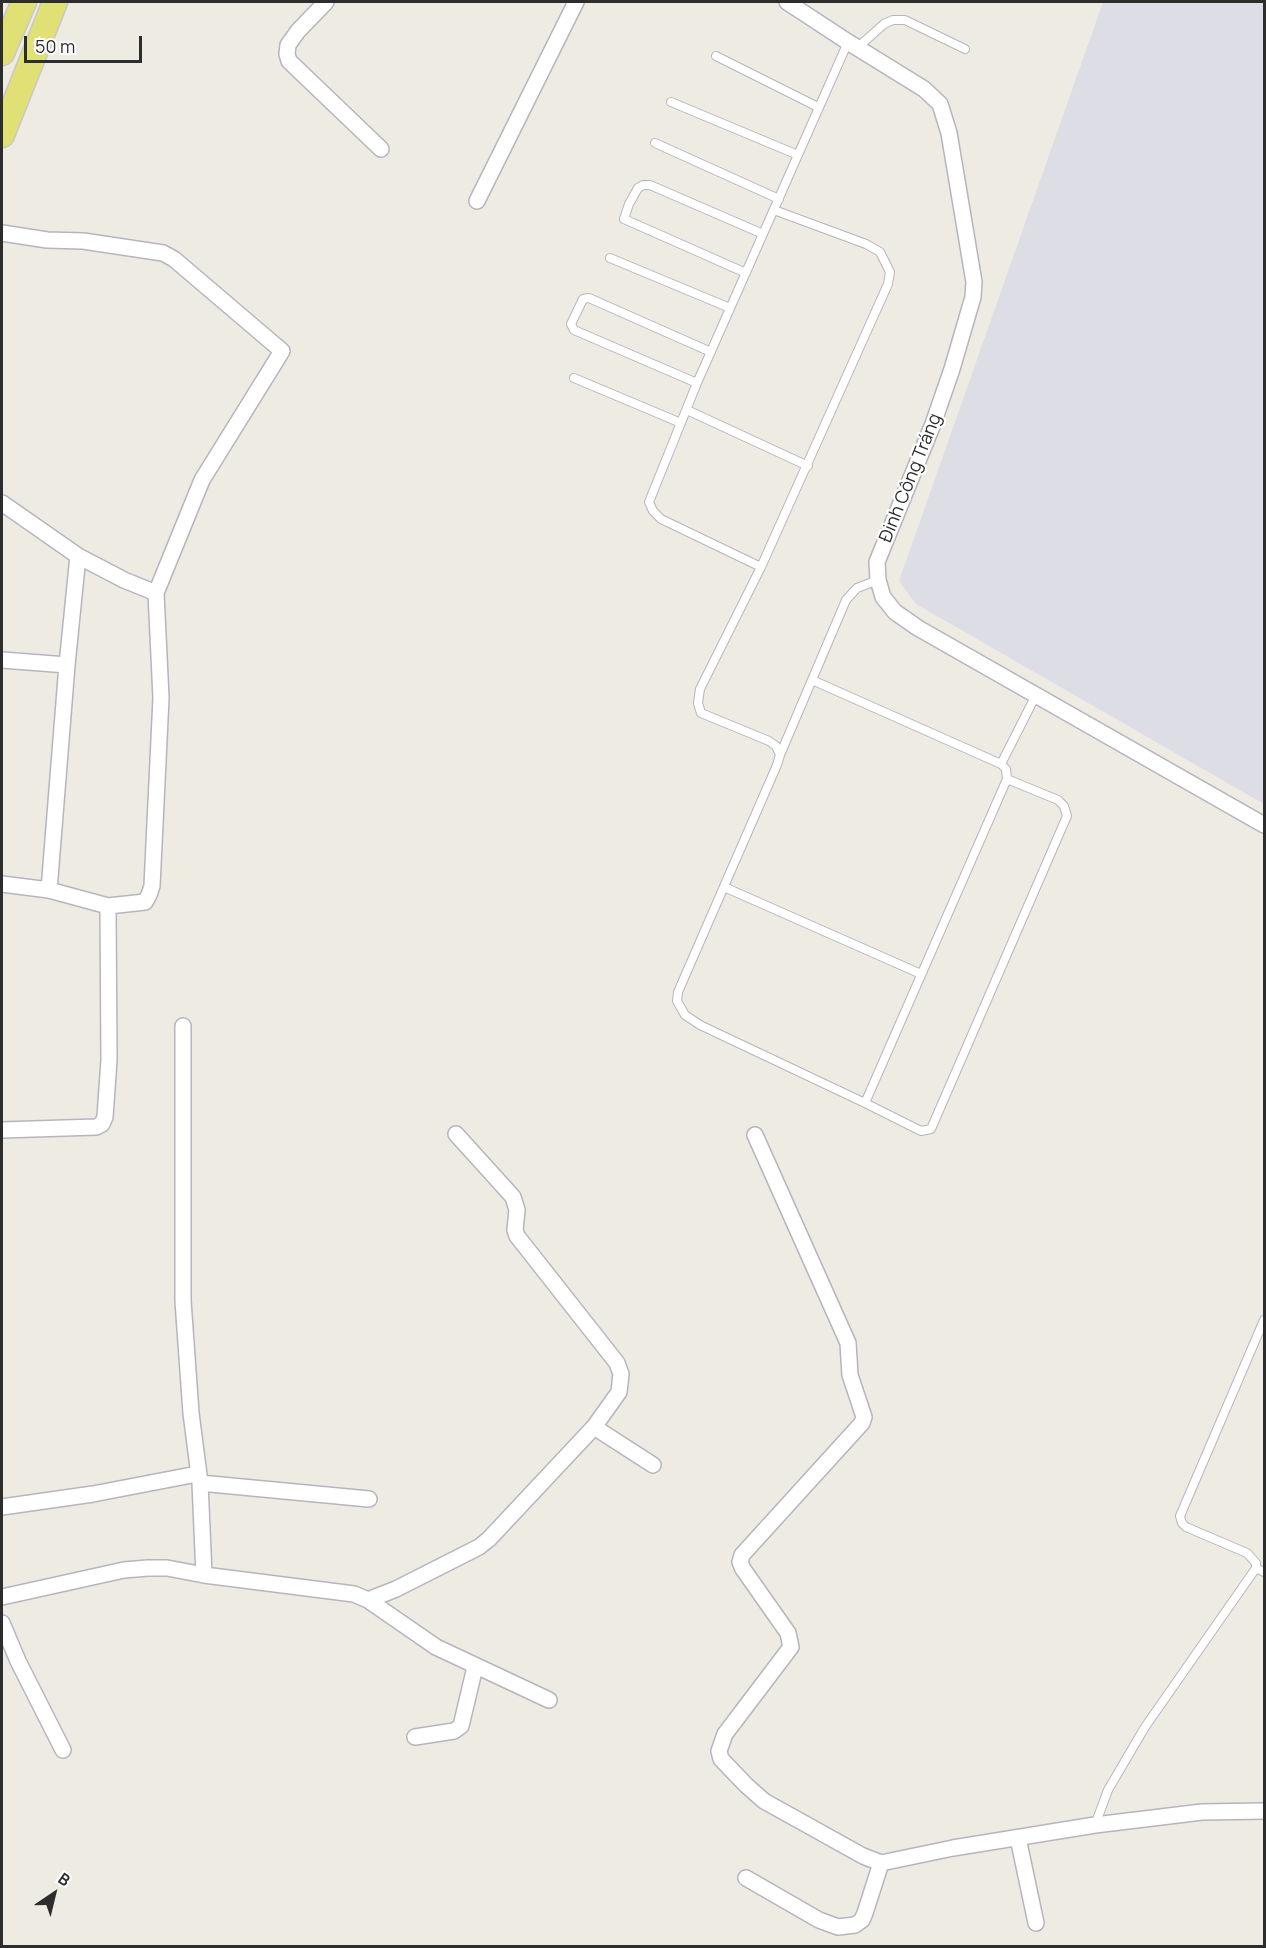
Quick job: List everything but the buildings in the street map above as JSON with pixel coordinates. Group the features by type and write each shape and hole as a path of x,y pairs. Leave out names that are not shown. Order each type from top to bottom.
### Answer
{"main road":[{"path":"2,53 24,2"},
{"path":"2,135 56,2"}],"street":[{"path":"326,2 288,45 289,61 381,149"},
{"path":"477,201 576,2"},
{"name":"Đinh Công Tráng","path":"787,2 924,89 940,104 949,133 974,282 973,297 933,424 877,562 878,580"},
{"path":"2,233 47,240 83,241 162,253 174,259 282,351 202,480 156,593 161,698 152,886 145,902 108,906 49,890 2,884"},
{"path":"2,503 78,556 124,580 156,593"},
{"path":"49,890 78,556"},
{"path":"878,580 883,597 895,612 918,628 1264,825"},
{"path":"2,660 67,665"},
{"path":"2,1130 96,1127 102,1124 105,1117 109,1060 108,906"},
{"path":"183,1026 183,1301 199,1479 204,1575"},
{"path":"368,1600 396,1589 479,1547 489,1539 594,1427 619,1392 621,1374 617,1364 517,1236 514,1225 517,1210 513,1197 456,1134"},
{"path":"755,1135 849,1343 850,1375 864,1418 862,1424 742,1555 740,1562 743,1569 788,1634 792,1647 724,1734 719,1751 721,1759 764,1801 863,1857 881,1863 953,1848 1095,1825 1202,1812 1264,1810"},
{"path":"594,1427 653,1465"},
{"path":"2,1507 199,1479 369,1499"},
{"path":"2,1597 124,1570 167,1568 204,1575 354,1594 368,1600 422,1639 475,1667 549,1700"},
{"path":"2,1623 18,1662 63,1750"},
{"path":"415,1737 454,1731 461,1726 475,1667"},
{"path":"1018,1838 1036,1923"},
{"path":"746,1878 819,1920 838,1927 855,1925 861,1920 881,1863"}],"lane":[{"path":"761,567 661,519 653,511 649,502 652,491 818,107 852,45 884,24 893,20 905,20 965,49"},
{"path":"716,56 818,107"},
{"path":"671,102 798,155"},
{"path":"655,143 779,199"},
{"path":"747,273 624,219 629,204 638,188 650,185 763,234"},
{"path":"774,210 866,244 879,252 890,272 888,284 808,466 700,689 698,703 701,713 769,741 776,746 780,755"},
{"path":"610,258 730,308"},
{"path":"698,383 574,330 571,324 583,299 589,298 711,352"},
{"path":"574,378 681,423"},
{"path":"687,410 808,466"},
{"path":"878,580 857,588 846,600 678,992 679,1007 685,1015 700,1025 921,1131 931,1129 1067,816 1064,806 1058,800 1007,779"},
{"path":"812,680 1001,764 1006,769 1007,779 865,1103"},
{"path":"1001,764 1036,695"},
{"path":"724,887 921,974"},
{"path":"1095,1825 1108,1790 1145,1727 1256,1568 1252,1557 1186,1527 1180,1516 1264,1320"},
{"path":"1256,1568 1264,1572"}],"shaded area":[{"path":"1103,2 1264,2 1264,804 916,604 899,581"}]}
